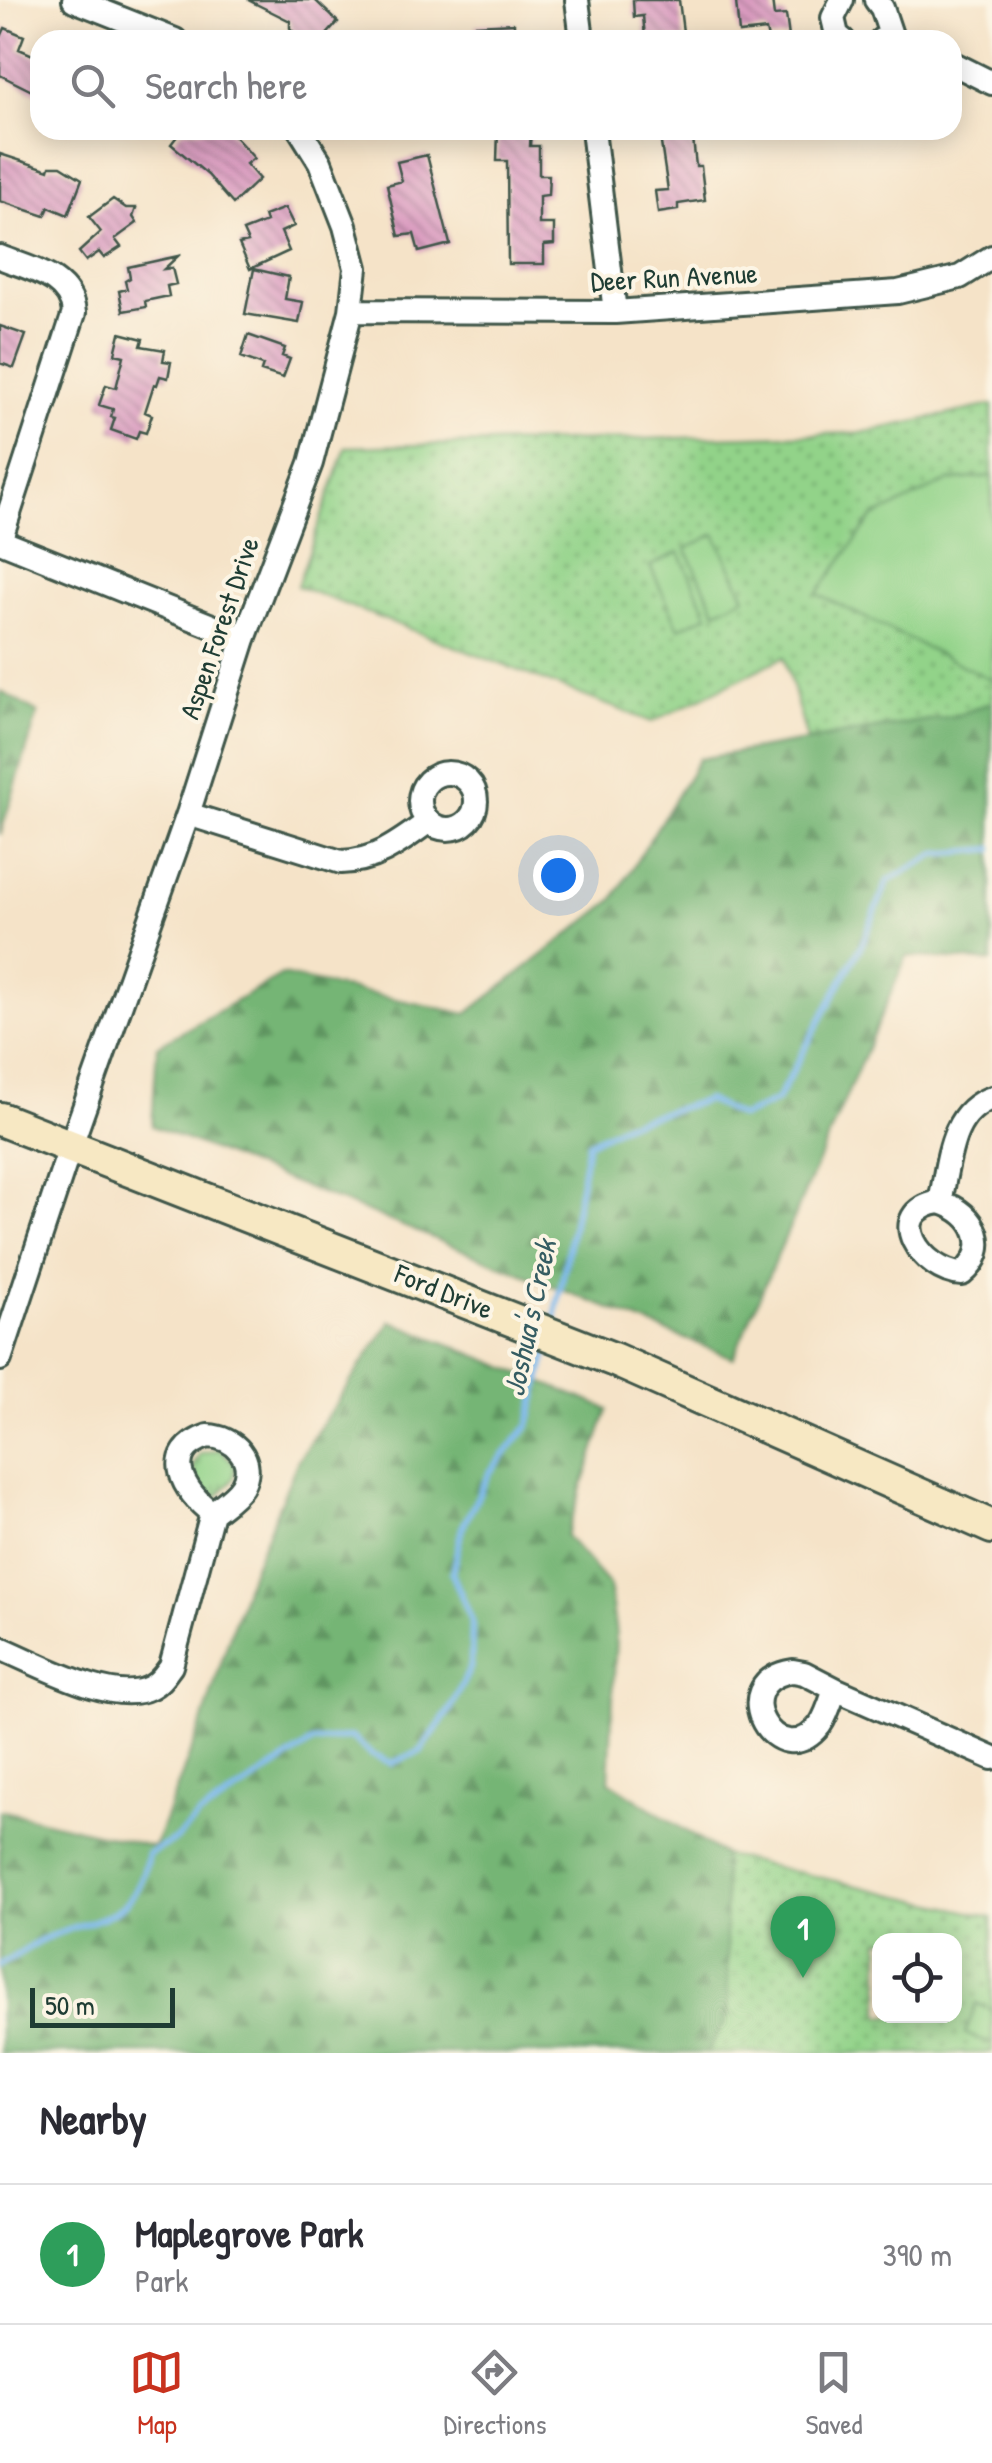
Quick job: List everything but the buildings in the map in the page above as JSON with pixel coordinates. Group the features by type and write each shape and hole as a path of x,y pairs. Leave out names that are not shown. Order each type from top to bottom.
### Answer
{"main road":[{"name":"Ford Drive","path":"0,1119 615,1360 992,1527"}],"street":[{"path":"74,0 150,30"},
{"path":"577,0 581,30"},
{"path":"836,30 832,18 842,0"},
{"path":"876,0 888,30"},
{"path":"962,68 992,83"},
{"name":"Aspen Forest Drive","path":"0,1359 244,640 310,463 351,311 356,268 345,226 320,162 306,140"},
{"path":"594,140 615,312"},
{"path":"0,257 60,282 74,302 74,313 0,541 244,640"},
{"name":"Deer Run Avenue","path":"351,311 615,312 898,292 960,276 992,257"},
{"path":"188,814 341,862 362,862 381,854 428,822"},
{"path":"940,1202 958,1124 968,1109 992,1098"},
{"path":"0,1648 108,1692 128,1694 148,1689 171,1666 212,1513"},
{"path":"835,1689 992,1758"}],"green space":[{"path":"992,405 992,702 958,715 807,740 784,657 652,722 297,586 346,447 861,433"},
{"path":"992,476 992,680 817,594 872,518 948,481"},
{"path":"715,534 745,597 716,611 686,549"},
{"path":"679,552 708,615 679,628 650,566"},
{"path":"0,691 38,713 0,835"},
{"path":"992,702 992,962 907,956 733,1358 152,1126 157,1046 282,975 467,1014 613,900 699,759 958,715"},
{"path":"391,1321 608,1409 566,1536 609,1585 616,1634 609,1781 723,1855 729,2015 707,2053 0,2053 0,1810 154,1847 202,1723 246,1585 298,1460"},
{"path":"220,1449 235,1464 234,1478 217,1497 210,1498 199,1486 193,1466 200,1454"},
{"path":"723,1855 992,1917 992,2053 707,2053 729,2015"},
{"path":"976,2004 992,2010 992,2044 965,2034"}],"waterway":[{"name":"Joshua's Creek","path":"554,1324 588,1143 626,1123 707,1100 741,1117 777,1100 862,944 888,881 936,854 992,849"},
{"name":"Joshua's Creek","path":"0,1965 48,1937 113,1913 134,1893 148,1854 176,1839 198,1817 313,1742 351,1737 372,1755 392,1763 421,1751 451,1708 471,1666 472,1621 452,1573 462,1528 490,1472 529,1425 549,1346"}],"place":[{"name":"Maplegrove Park","path":"803,1978"}]}
